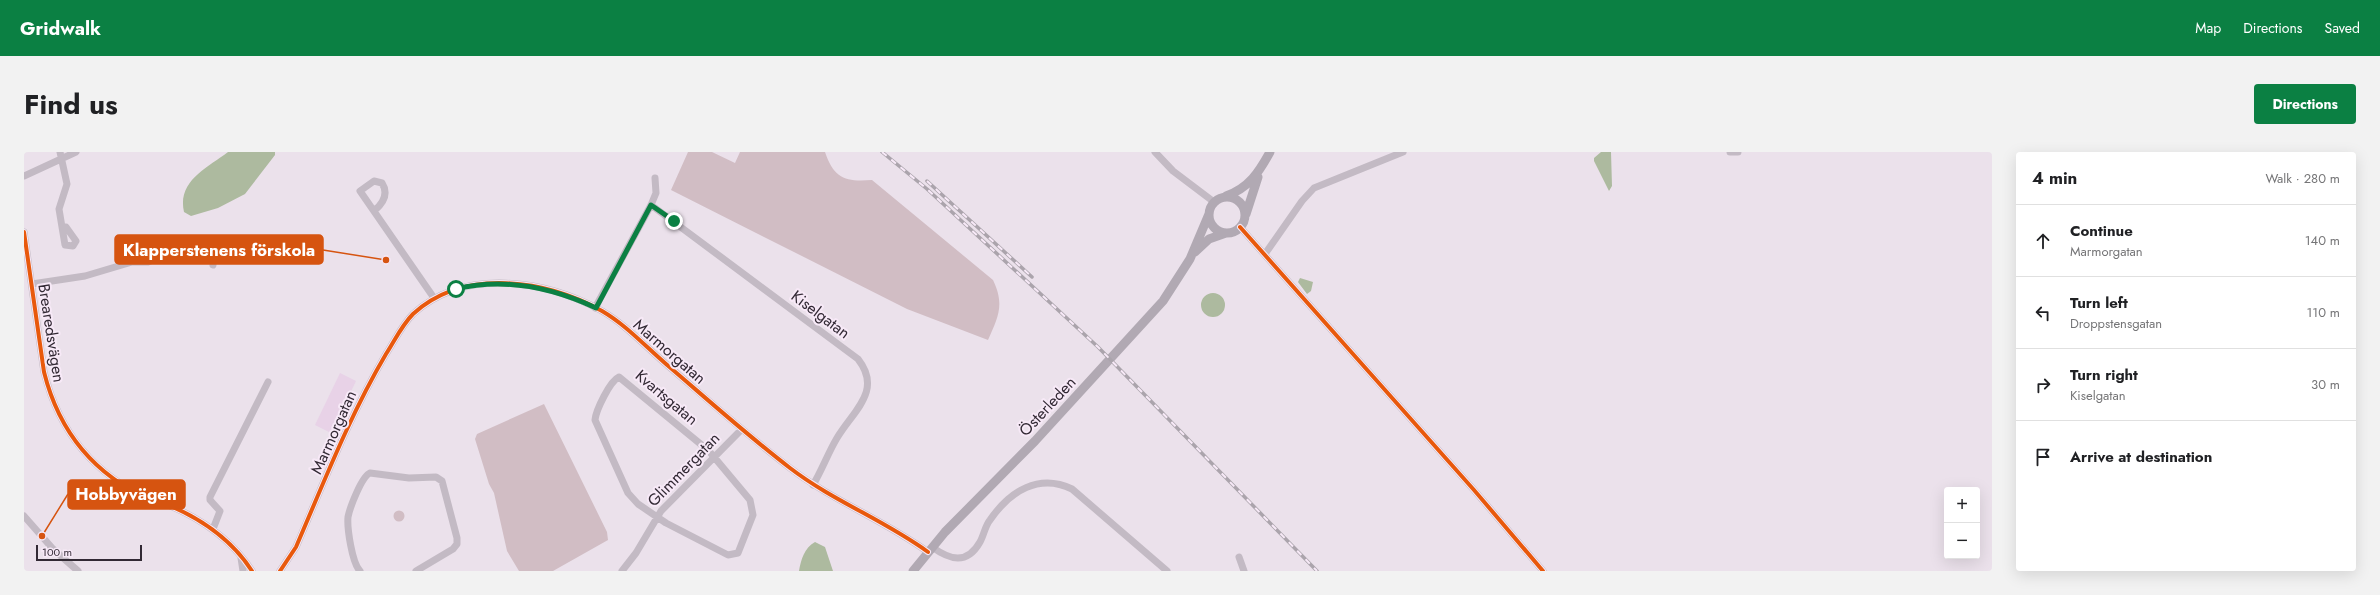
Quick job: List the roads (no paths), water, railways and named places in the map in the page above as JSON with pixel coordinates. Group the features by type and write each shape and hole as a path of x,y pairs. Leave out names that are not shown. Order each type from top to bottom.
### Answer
{"main road":[{"path":"1240,227 1245,217 1260,170 1270,152"},
{"path":"1214,202 1238,192 1247,185 1260,170"},
{"path":"1225,197 1234,198 1242,204 1245,217"},
{"name":"Österleden","path":"913,571 930,549 1136,333 1163,301 1193,254 1214,202"},
{"path":"1209,214 1213,226 1219,231 1227,233"},
{"name":"Österleden","path":"1193,254 1209,239 1240,227"}],"street":[{"path":"24,176 61,155 76,152"},
{"path":"1155,152 1173,171 1214,202"},
{"path":"1265,254 1302,201 1314,188 1403,152"},
{"path":"1730,152 1738,152"},
{"path":"61,155 67,184 59,209 62,227"},
{"path":"596,308 651,205 656,192 655,178"},
{"path":"375,210 384,200 385,191 382,183 374,181 360,191 375,210 434,298"},
{"name":"Kiselgatan","path":"651,205 858,359 864,367 868,384 866,395 837,439 814,486"},
{"path":"1240,227 1543,571"},
{"name":"Brearedsvägen","path":"24,232 44,372 49,392 74,441 85,455 117,480 152,501 166,504 213,529 231,545 252,571"},
{"path":"32,284 85,276 132,262 148,262 198,241 205,241 215,247 213,265"},
{"name":"Marmorgatan","path":"280,571 296,547 369,382 412,315 434,298 470,286 513,284 559,293 596,308 615,320 635,336 742,429 814,486 948,558 964,557 977,546 990,520 1014,494 1028,485 1053,482 1072,490 1167,571"},
{"name":"Kvartsgatan","path":"655,517 628,493 596,423 598,407 616,378 623,378 714,457"},
{"path":"213,529 220,511 211,502 210,498 268,382"},
{"name":"Glimmergatan","path":"622,571 636,553 655,517 742,429"},
{"path":"655,517 728,555 738,553 750,527 753,508 745,494 714,457"},
{"path":"360,571 354,560 348,516 364,478 370,473 409,478 436,478 442,481 457,538 457,544 453,549 416,571"},
{"path":"24,516 54,549 78,571"},
{"name":"Brearedsvägen","path":"241,558 244,571"},
{"path":"1239,558 1244,571"}],"railway":[{"path":"882,152 927,189 1098,347 1317,571"},
{"path":"927,181 1032,277"}],"place":[{"name":"Klapperstenens förskola","path":"386,260"},
{"name":"Hobbyvägen","path":"42,536"}]}
